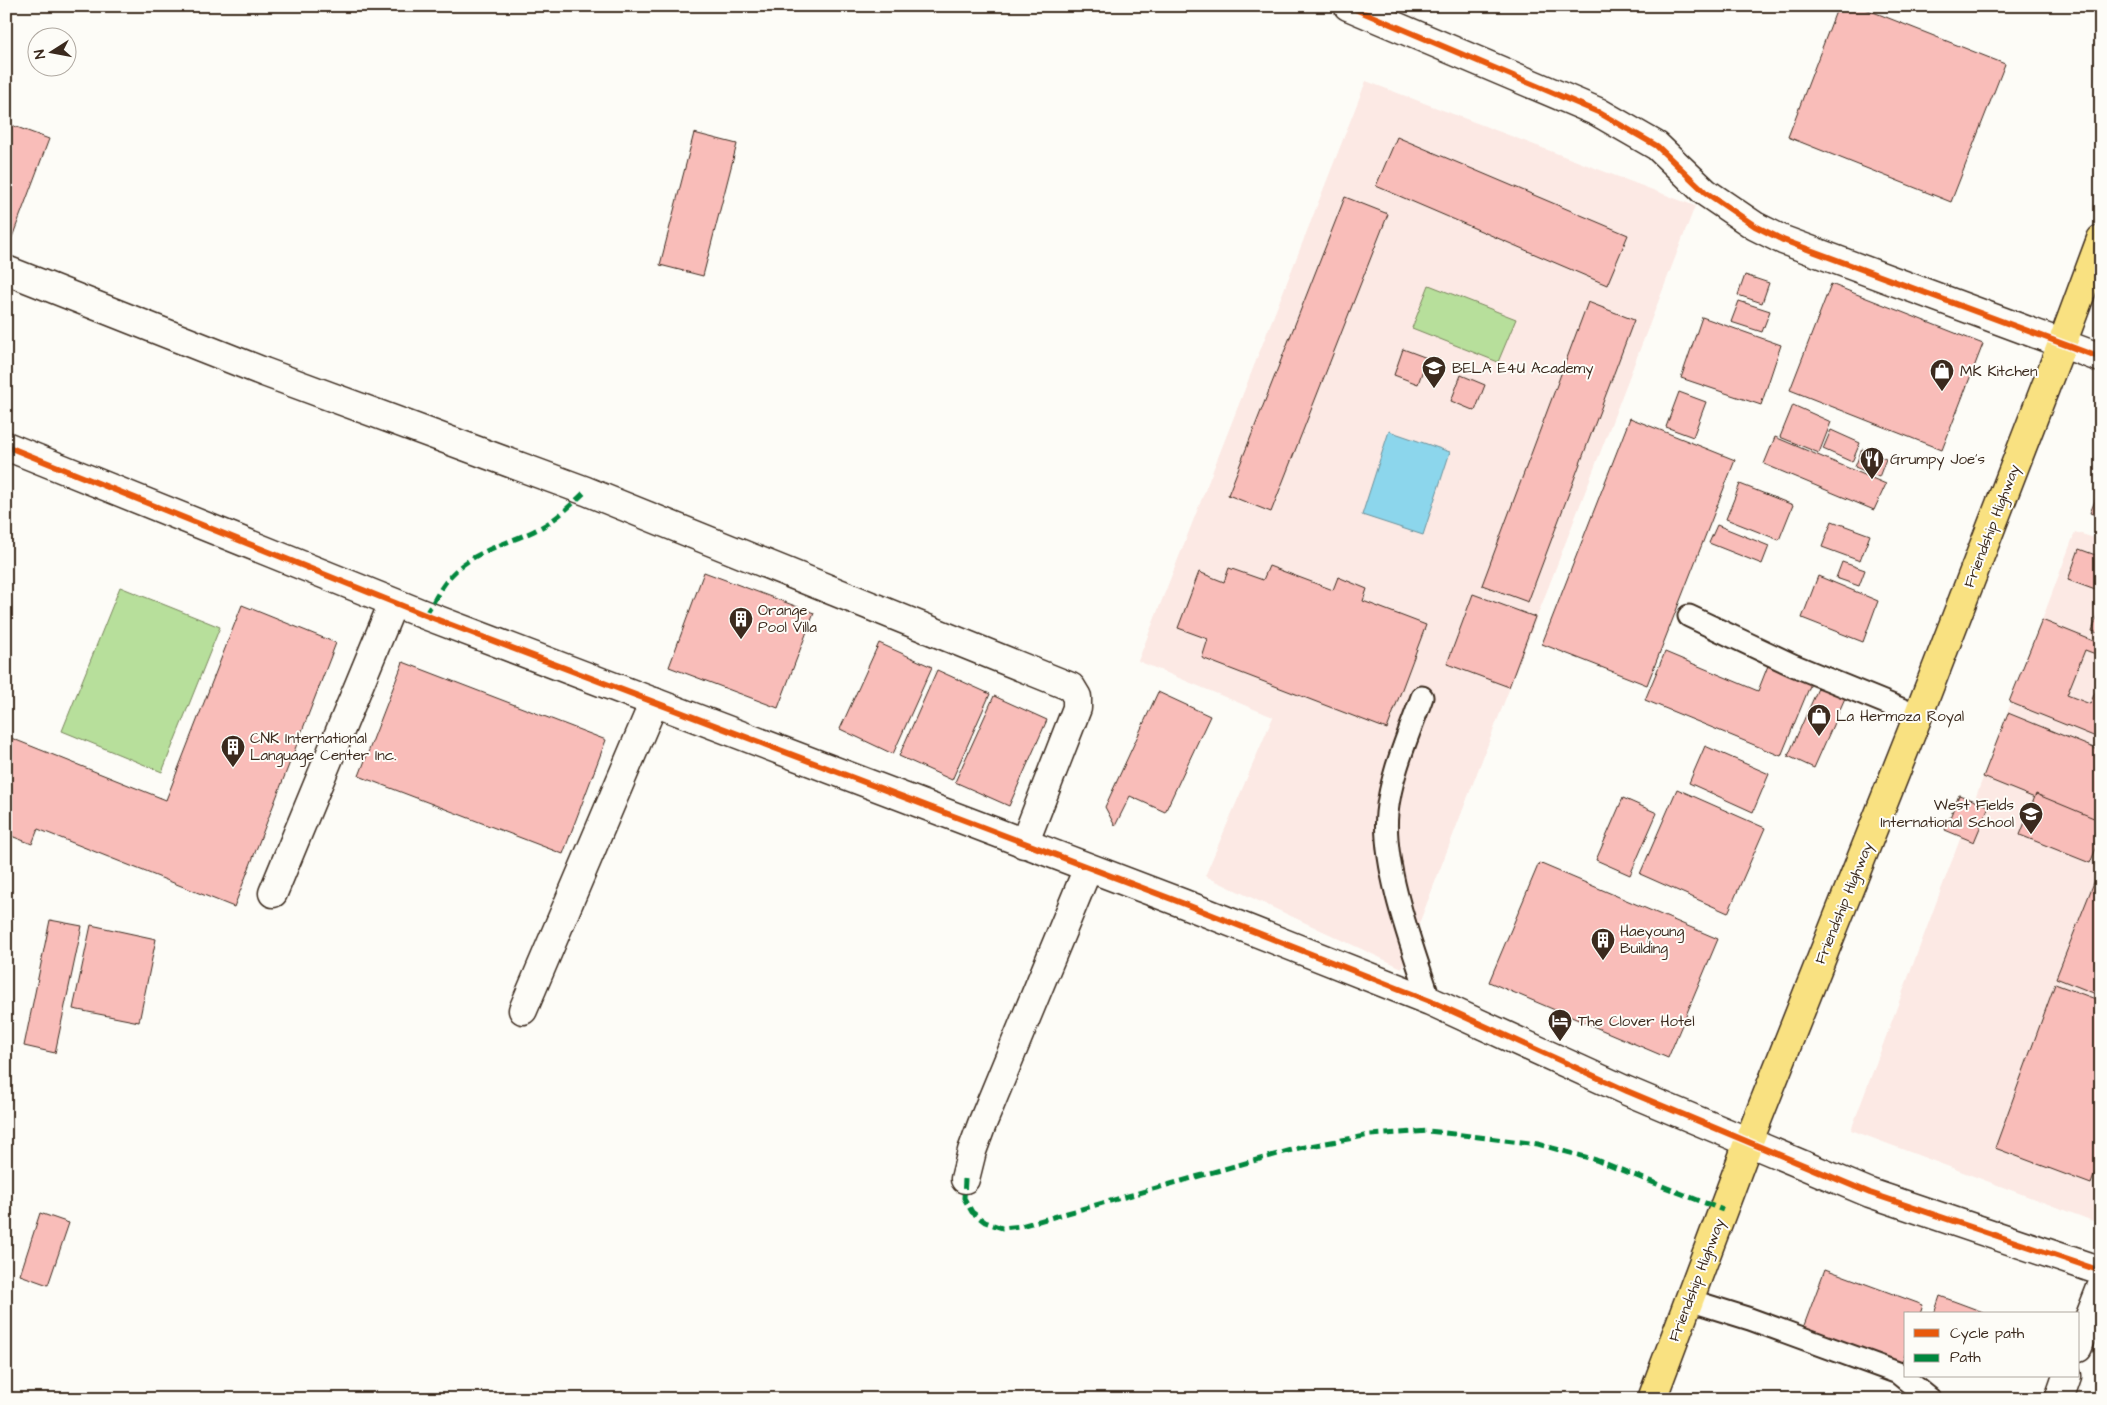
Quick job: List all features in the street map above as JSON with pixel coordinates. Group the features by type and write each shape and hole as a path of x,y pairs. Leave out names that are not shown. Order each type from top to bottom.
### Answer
{"main road":[{"name":"Friendship Highway","path":"1652,1399 1748,1143 1918,716 2101,239"}],"street":[{"path":"1348,6 1598,112 1623,125 1657,146 1705,192 1762,230 1783,240 2101,358"},
{"path":"6,270 274,376 586,491 1071,687 1077,697 1077,708 1024,844"},
{"path":"6,446 393,603 1182,903 1430,1001 1627,1091 1870,1193 2101,1271"},
{"path":"273,893 393,603"},
{"path":"524,1010 654,702"},
{"path":"965,1179 972,1151 982,1124 1088,868"},
{"path":"2080,1342 2101,1288"},
{"path":"2059,1399 2066,1378"}],"lane":[{"path":"1689,616 1793,665 1918,716"},
{"path":"1422,696 1392,783 1387,814 1387,842 1407,931 1430,1001"},
{"path":"1689,1300 1750,1319 1898,1373 1904,1378"},
{"path":"1904,1378 1930,1399"}],"shaded area":[{"name":"BELA E4U Academy","path":"1366,81 1695,206 1402,968 1205,876 1273,717 1138,661"},
{"name":"West Fields International School","path":"2075,532 2101,540 2101,1224 1851,1130"}],"green space":[{"path":"1429,285 1516,319 1498,362 1412,328"},
{"path":"120,587 220,627 162,772 62,731"}],"water":[{"path":"1389,431 1450,452 1423,535 1362,515"}],"building":[{"path":"1598,6 1617,6 1614,13"},
{"path":"1838,6 1858,6 2005,64 1951,202 1788,137"},
{"path":"6,123 49,139 11,240 6,238"},
{"path":"694,133 737,144 703,276 660,265"},
{"path":"1397,137 1628,235 1607,285 1376,186"},
{"path":"1345,197 1388,214 1271,512 1228,495"},
{"path":"1745,275 1769,283 1762,303 1738,295"},
{"path":"1831,284 1983,344 1942,450 1790,390"},
{"path":"1739,301 1770,311 1762,332 1731,322"},
{"path":"1588,302 1634,320 1528,602 1482,585"},
{"path":"1702,317 1781,345 1761,405 1681,378"},
{"path":"1403,349 1427,358 1418,384 1394,375"},
{"path":"1461,375 1485,385 1475,411 1451,401"},
{"path":"1679,392 1706,402 1693,437 1666,427"},
{"path":"1793,405 1831,422 1819,453 1780,437"},
{"path":"1630,418 1735,460 1647,685 1542,644"},
{"path":"1831,430 1860,443 1852,462 1823,449"},
{"path":"1775,437 1886,484 1874,510 1764,464"},
{"path":"1862,449 1886,459 1879,477 1855,467"},
{"path":"1740,484 1793,505 1779,540 1726,519"},
{"path":"2101,486 2101,517 2090,513"},
{"path":"1832,521 1870,535 1860,561 1822,547"},
{"path":"1717,525 1769,546 1762,564 1709,543"},
{"path":"2079,549 2101,557 2101,584 2098,591 2068,580"},
{"path":"1842,562 1865,570 1859,586 1836,578"},
{"path":"1269,566 1333,590 1338,577 1367,589 1363,601 1426,625 1387,729 1202,658 1208,639 1178,628 1199,572 1224,582 1229,568 1263,580"},
{"name":"Orange Pool Villa","path":"704,572 814,613 778,708 669,667"},
{"path":"1818,576 1878,601 1863,642 1802,618"},
{"path":"1473,594 1535,617 1509,687 1447,664"},
{"name":"CNK International Language Center Inc.","path":"242,605 336,643 234,907 38,829 32,844 6,834 6,736 166,800"},
{"path":"2101,608 2101,634 2092,631"},
{"path":"2042,620 2101,644 2101,656 2085,650 2067,695 2090,704 2101,679 2101,739 2009,702"},
{"path":"879,643 932,667 893,754 840,729"},
{"path":"1665,652 1758,691 1771,658 1814,676 1781,756 1645,700"},
{"path":"403,662 606,740 563,854 359,776"},
{"path":"937,670 990,694 952,780 899,756"},
{"path":"1819,686 1845,698 1814,768 1788,756"},
{"path":"1158,692 1210,716 1165,812 1130,796 1115,826 1105,807"},
{"path":"994,696 1047,720 1009,806 955,782"},
{"path":"2008,713 2101,751 2101,825 1983,777"},
{"path":"1705,746 1769,774 1753,812 1689,783"},
{"path":"1677,789 1765,828 1728,913 1640,874"},
{"path":"2036,794 2101,821 2101,837 2090,863 2020,835"},
{"path":"1959,795 1989,806 1974,842 1945,830"},
{"path":"1623,798 1657,813 1630,875 1596,860"},
{"name":"Haeyoung Building","path":"1539,863 1718,939 1668,1058 1489,982"},
{"path":"2101,865 2101,996 2056,978"},
{"path":"50,920 82,926 55,1053 24,1046"},
{"path":"91,925 156,939 139,1022 73,1009"},
{"path":"2055,984 2101,1001 2101,1157 2091,1184 1995,1148"},
{"path":"40,1213 69,1223 48,1285 20,1275"},
{"path":"1825,1269 1923,1305 1921,1312 1904,1312 1904,1357 1901,1365 1803,1328"},
{"path":"1940,1296 1983,1312 1935,1312"}],"marked path":[{"path":"425,615 448,579 466,562 548,523 586,491"},
{"path":"965,1179 964,1198 972,1212 985,1222 1002,1228 1021,1226 1299,1148 1370,1135 1429,1131 1538,1144 1596,1160 1723,1210"}],"cycle path":[{"path":"1348,6 1598,112 1657,146 1705,192 1755,226 1783,240 2101,358"},
{"path":"6,446 425,615 1182,903 1430,1001 1627,1091 1870,1193 2101,1271"}],"place":[{"name":"BELA E4U Academy","path":"1434,389"},
{"name":"MK Kitchen","path":"1942,392"},
{"name":"Grumpy Joe's","path":"1872,480"},
{"name":"Orange Pool Villa","path":"741,640"},
{"name":"La Hermoza Royal","path":"1819,737"},
{"name":"CNK International Language Center Inc.","path":"233,768"},
{"name":"West Fields International School","path":"2031,835"},
{"name":"Haeyoung Building","path":"1603,961"},
{"name":"The Clover Hotel","path":"1560,1042"}]}
